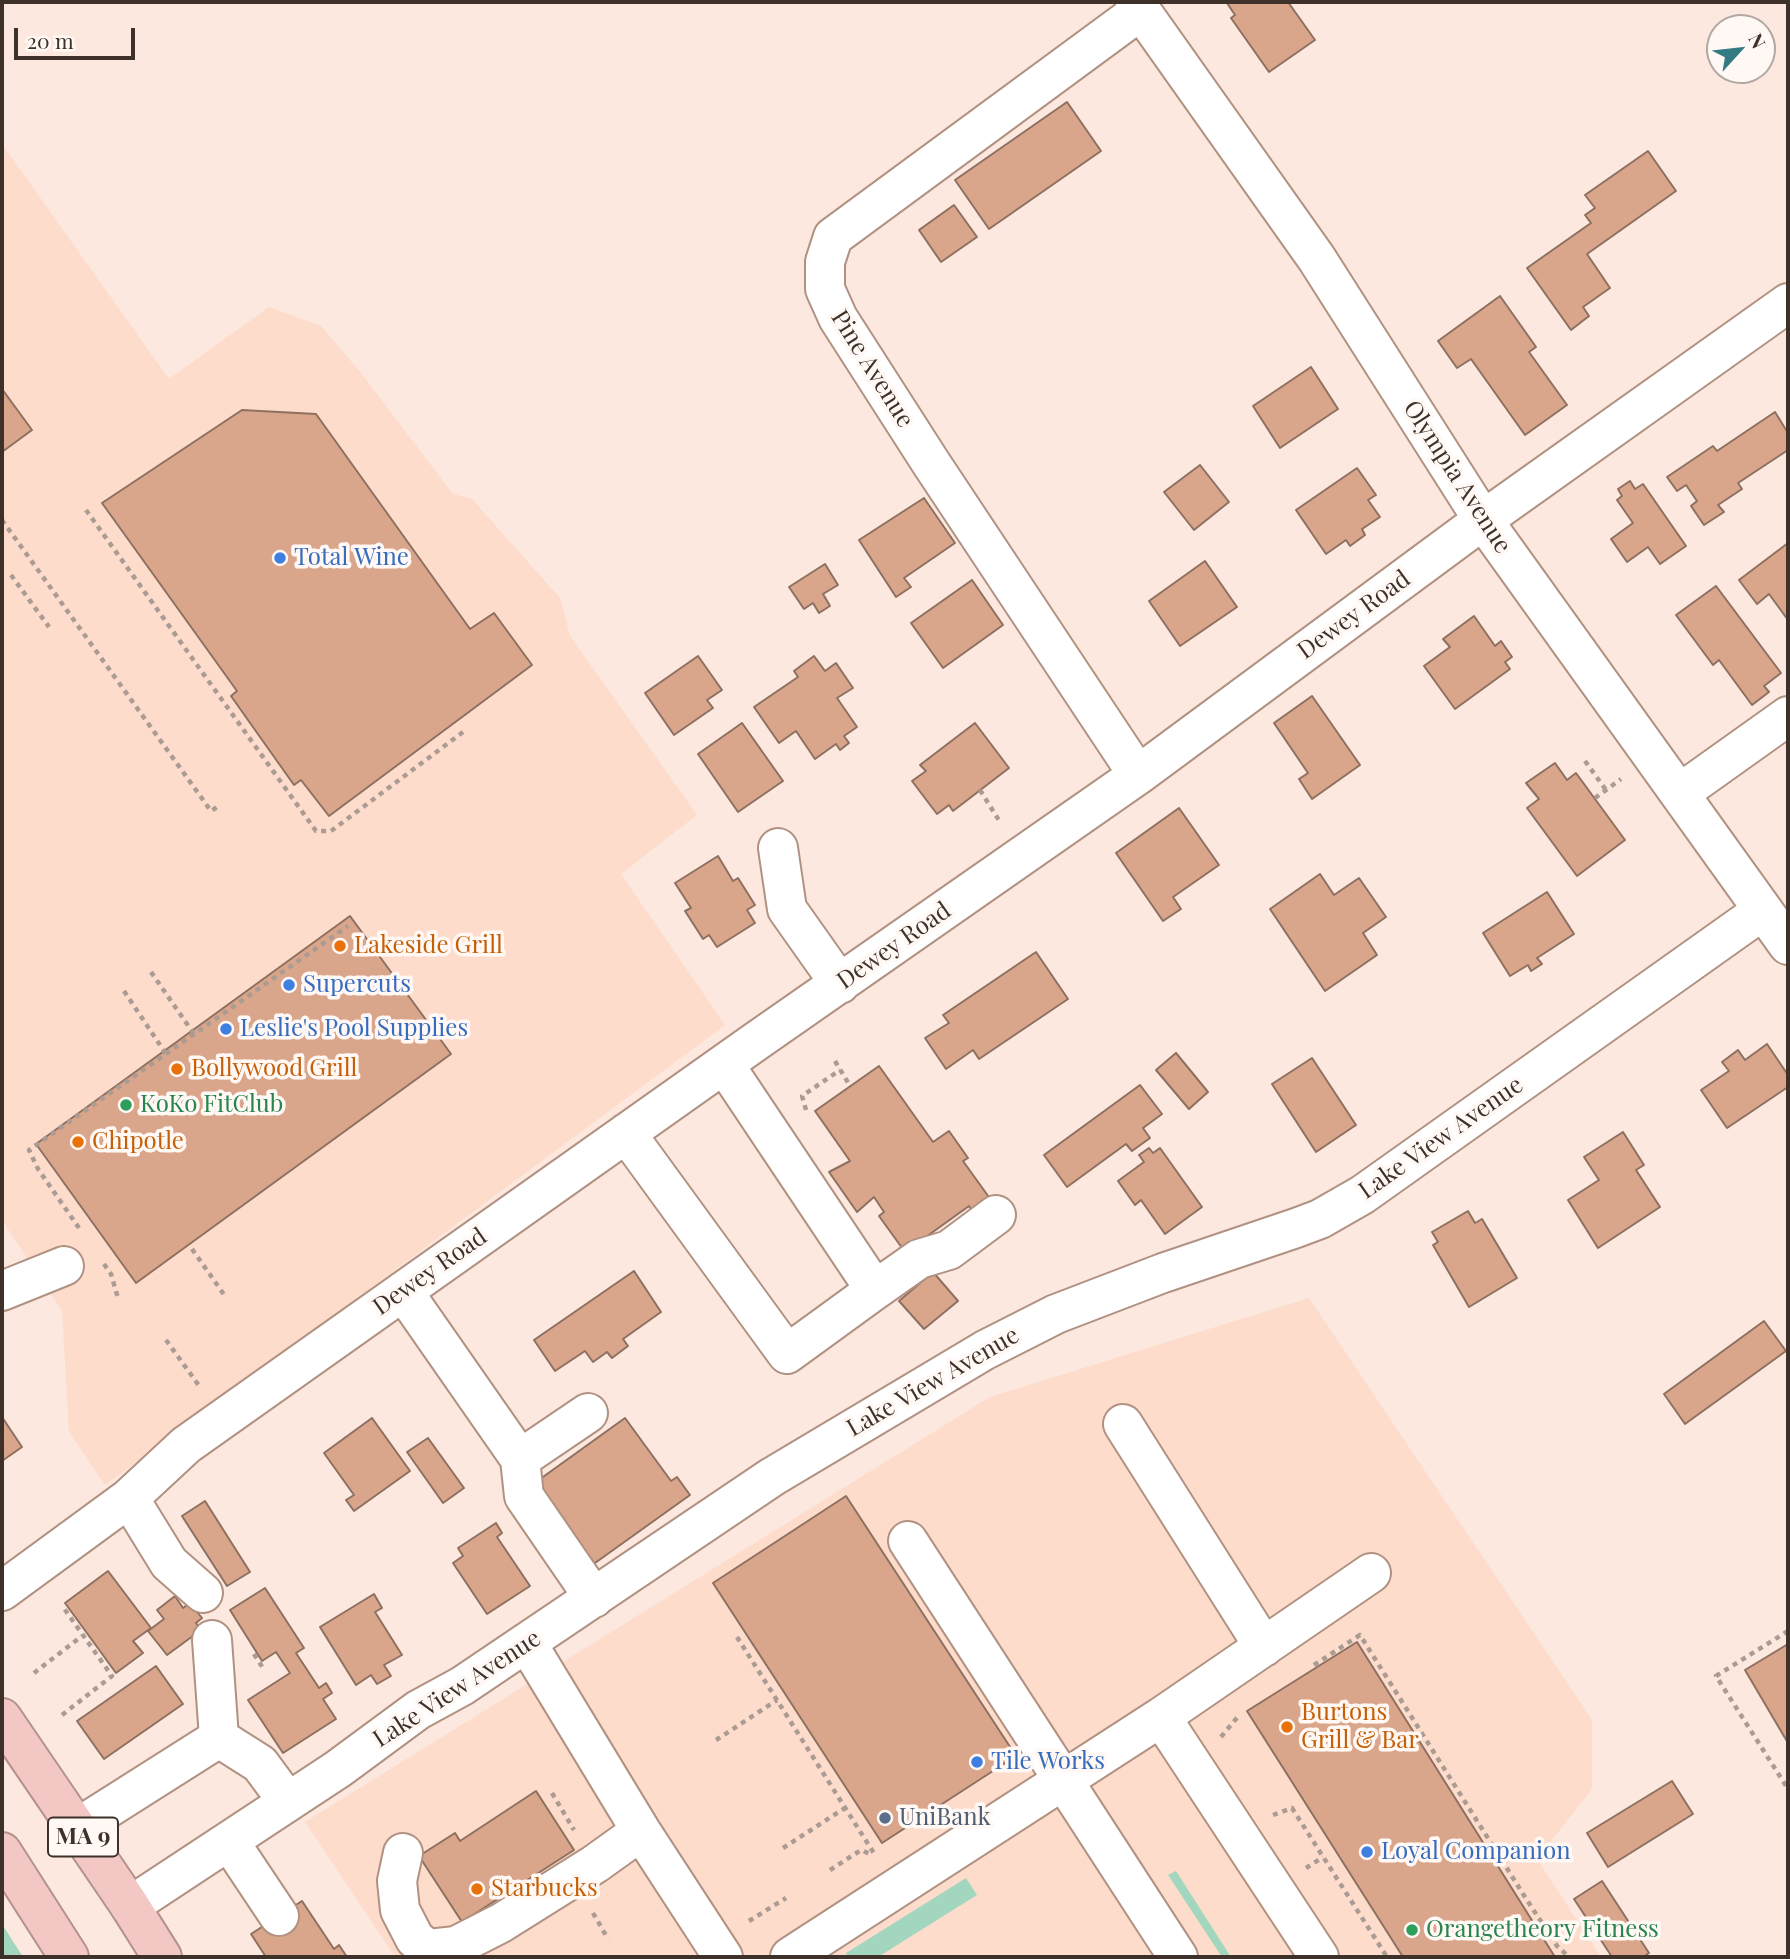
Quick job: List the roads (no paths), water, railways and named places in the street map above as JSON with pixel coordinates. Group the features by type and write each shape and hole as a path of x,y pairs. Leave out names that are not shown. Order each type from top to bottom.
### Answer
{"highway":[{"name":"MA 9","path":"2,1718 162,1957"},
{"name":"MA 9","path":"2,1852 69,1957"}],"street":[{"name":"Olympia Avenue","path":"1138,6 1317,258 1483,520 1788,945"},
{"name":"Pine Avenue","path":"1138,6 851,222 833,237 825,262 825,289 838,318 931,464 1138,775"},
{"name":"Dewey Road","path":"2,1591 129,1499 186,1445 1138,775 1483,520 1788,303"},
{"path":"1681,793 1788,716"},
{"path":"778,848 786,909 840,984"},
{"name":"Lake View Avenue","path":"130,1906 338,1769 418,1710 462,1686 772,1477 1024,1329 1125,1287 1320,1219 1362,1195 1762,911"},
{"path":"724,1064 875,1290"},
{"path":"626,1133 787,1354 919,1259 949,1250 996,1215"},
{"path":"2,1291 64,1266"},
{"path":"403,1291 520,1459 524,1496 594,1598"},
{"path":"520,1459 589,1413"},
{"path":"1123,1424 1264,1647"},
{"path":"129,1499 169,1563 203,1593"},
{"path":"908,1541 1178,1957"},
{"path":"790,1957 1161,1717 1371,1573"},
{"path":"212,1640 219,1738"},
{"path":"527,1643 641,1831 732,1942"},
{"path":"1161,1717 1319,1957"},
{"path":"219,1738 260,1764 288,1802"},
{"path":"77,1828 219,1738"},
{"path":"403,1853 397,1881 400,1910 415,1939 428,1949 456,1946 501,1923 595,1864 641,1831"},
{"path":"229,1841 279,1916"}],"place":[{"name":"Total Wine","path":"280,558"},
{"name":"Lakeside Grill","path":"340,946"},
{"name":"Supercuts","path":"289,985"},
{"name":"Leslie's Pool Supplies","path":"226,1029"},
{"name":"Bollywood Grill","path":"177,1069"},
{"name":"KoKo FitClub","path":"126,1105"},
{"name":"Chipotle","path":"78,1142"},
{"name":"Burtons Grill & Bar","path":"1287,1727"},
{"name":"Tile Works","path":"977,1762"},
{"name":"UniBank","path":"885,1818"},
{"name":"Loyal Companion","path":"1367,1852"},
{"name":"Starbucks","path":"477,1889"},
{"name":"Orangetheory Fitness","path":"1412,1930"}]}
